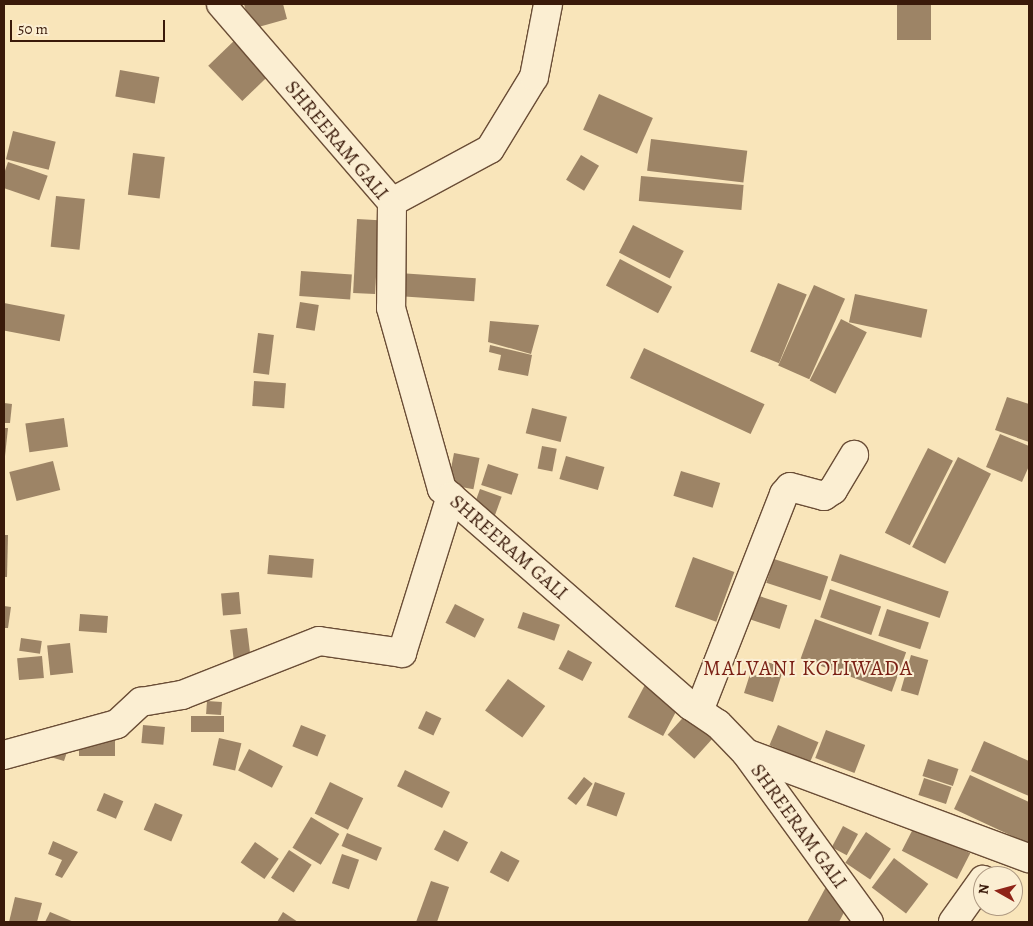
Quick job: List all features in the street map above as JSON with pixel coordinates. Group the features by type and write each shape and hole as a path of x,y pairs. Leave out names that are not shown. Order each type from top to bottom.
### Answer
{"street":[{"name":"SHREERAM GALI","path":"221,4 392,202 391,308 442,489 746,753 869,922"},
{"path":"392,202 490,149 534,77 548,4"},
{"path":"699,711 784,494 790,487 824,496 833,490 854,454"},
{"path":"5,755 118,724 141,702 182,695 319,641 402,654 451,496"},
{"path":"746,753 1018,853"},
{"path":"1000,866 1018,853"},
{"path":"953,922 973,894"}],"building":[{"path":"244,4 283,4 287,19 251,29"},
{"path":"897,4 931,4 931,40 897,40"},
{"path":"237,38 271,73 242,101 208,66"},
{"path":"120,70 159,77 155,104 115,97"},
{"path":"599,94 653,118 637,154 583,130"},
{"path":"13,131 56,142 49,170 6,159"},
{"path":"651,139 747,151 743,183 647,171"},
{"path":"133,153 165,157 160,199 128,195"},
{"path":"581,155 599,166 584,191 566,180"},
{"path":"8,162 48,176 39,200 4,188 4,174"},
{"path":"641,176 744,185 741,210 639,201"},
{"path":"56,196 85,199 80,250 51,247"},
{"path":"357,219 379,220 375,294 353,293"},
{"path":"633,225 684,251 670,278 619,253"},
{"path":"620,259 672,287 658,313 606,285"},
{"path":"301,271 352,275 350,299 299,296"},
{"path":"399,273 476,278 474,301 397,296"},
{"path":"778,283 807,295 779,363 750,352"},
{"path":"814,285 845,299 809,379 778,365"},
{"path":"855,294 927,309 921,338 849,322"},
{"path":"300,302 319,305 315,331 296,328"},
{"path":"4,303 65,315 60,341 4,331"},
{"path":"841,319 867,332 836,394 810,380"},
{"path":"490,321 539,325 531,354 488,342"},
{"path":"258,333 274,335 269,375 253,373"},
{"path":"490,345 532,355 528,376 498,370 501,355 489,352"},
{"path":"644,348 765,404 751,434 630,378"},
{"path":"254,381 286,383 284,408 252,406"},
{"path":"1007,397 1029,404 1029,442 995,430"},
{"path":"4,403 12,404 10,423 4,423"},
{"path":"532,408 567,417 561,442 526,433"},
{"path":"64,418 68,447 29,452 25,423"},
{"path":"4,428 8,428 5,456 4,456"},
{"path":"1000,434 1029,446 1029,466 1022,482 986,467"},
{"path":"542,446 557,449 552,471 538,469"},
{"path":"928,448 953,461 910,545 885,533"},
{"path":"454,453 480,458 473,489 448,484"},
{"path":"566,456 604,467 598,490 559,479"},
{"path":"958,457 991,474 945,564 912,547"},
{"path":"53,461 60,490 17,501 9,472"},
{"path":"488,464 518,474 512,495 481,485"},
{"path":"681,471 720,483 713,508 673,496"},
{"path":"480,489 502,497 494,518 472,510"},
{"path":"4,535 8,535 7,577 4,577"},
{"path":"840,554 949,591 940,618 831,580"},
{"path":"269,555 314,559 312,578 267,574"},
{"path":"693,557 734,572 716,622 675,607"},
{"path":"774,559 828,577 820,600 766,583"},
{"path":"830,589 881,607 871,635 820,617"},
{"path":"239,592 241,614 223,615 221,594"},
{"path":"756,595 787,605 780,629 748,619"},
{"path":"455,604 484,619 475,638 445,623"},
{"path":"4,606 11,607 8,628 4,628"},
{"path":"887,609 929,623 920,649 878,636"},
{"path":"523,612 560,625 554,641 517,628"},
{"path":"80,614 108,616 107,633 79,631"},
{"path":"815,619 906,652 892,692 801,658"},
{"path":"247,628 251,659 234,661 230,630"},
{"path":"21,638 42,641 40,654 19,651"},
{"path":"70,643 73,673 50,675 47,645"},
{"path":"568,650 592,662 583,681 558,669"},
{"path":"911,655 928,660 918,696 901,691"},
{"path":"42,656 44,678 19,680 17,658"},
{"path":"767,662 784,667 773,702 744,693 750,674 762,677"},
{"path":"508,679 545,706 522,738 485,711"},
{"path":"647,681 682,700 663,736 628,717"},
{"path":"207,701 222,702 221,715 206,714"},
{"path":"426,711 441,718 433,735 418,728"},
{"path":"689,711 716,735 694,759 668,735"},
{"path":"191,716 224,716 224,732 191,732"},
{"path":"143,725 165,727 163,745 141,743"},
{"path":"301,725 326,735 317,756 292,746"},
{"path":"778,725 819,742 810,762 769,745"},
{"path":"826,730 865,745 854,773 815,758"},
{"path":"79,735 115,735 115,756 79,756"},
{"path":"219,738 241,743 235,770 213,765"},
{"path":"984,741 1029,761 1029,796 971,771"},
{"path":"69,746 64,761 47,756"},
{"path":"249,749 283,766 272,788 238,770"},
{"path":"928,759 958,769 953,786 922,776"},
{"path":"405,770 450,792 442,808 397,786"},
{"path":"970,775 1029,802 1029,844 954,809"},
{"path":"584,777 593,784 576,805 567,798"},
{"path":"924,778 952,787 946,804 918,795"},
{"path":"330,782 363,798 348,830 315,813"},
{"path":"595,782 625,793 617,816 586,805"},
{"path":"104,793 123,801 116,819 97,810"},
{"path":"155,803 183,815 171,841 144,830"},
{"path":"311,817 339,834 321,865 292,848"},
{"path":"915,825 970,853 957,879 902,851"},
{"path":"843,826 858,834 847,855 832,847"},
{"path":"444,830 468,842 458,862 434,850"},
{"path":"866,832 891,849 870,879 845,863"},
{"path":"347,833 382,848 377,861 342,846"},
{"path":"53,841 78,852 62,878 55,875 62,860 48,854"},
{"path":"255,842 279,859 264,879 241,862"},
{"path":"289,850 312,865 294,892 271,878"},
{"path":"501,851 520,861 508,882 490,872"},
{"path":"342,854 359,860 349,889 332,883"},
{"path":"894,858 928,884 906,913 872,888"},
{"path":"431,881 449,887 437,922 416,922"},
{"path":"827,885 851,899 839,922 807,922"},
{"path":"15,897 42,903 37,922 9,922"},
{"path":"50,912 74,922 45,922"},
{"path":"283,912 298,922 277,922"}],"district":[{"name":"MALVANI KOLIWADA","path":"808,668"}]}
